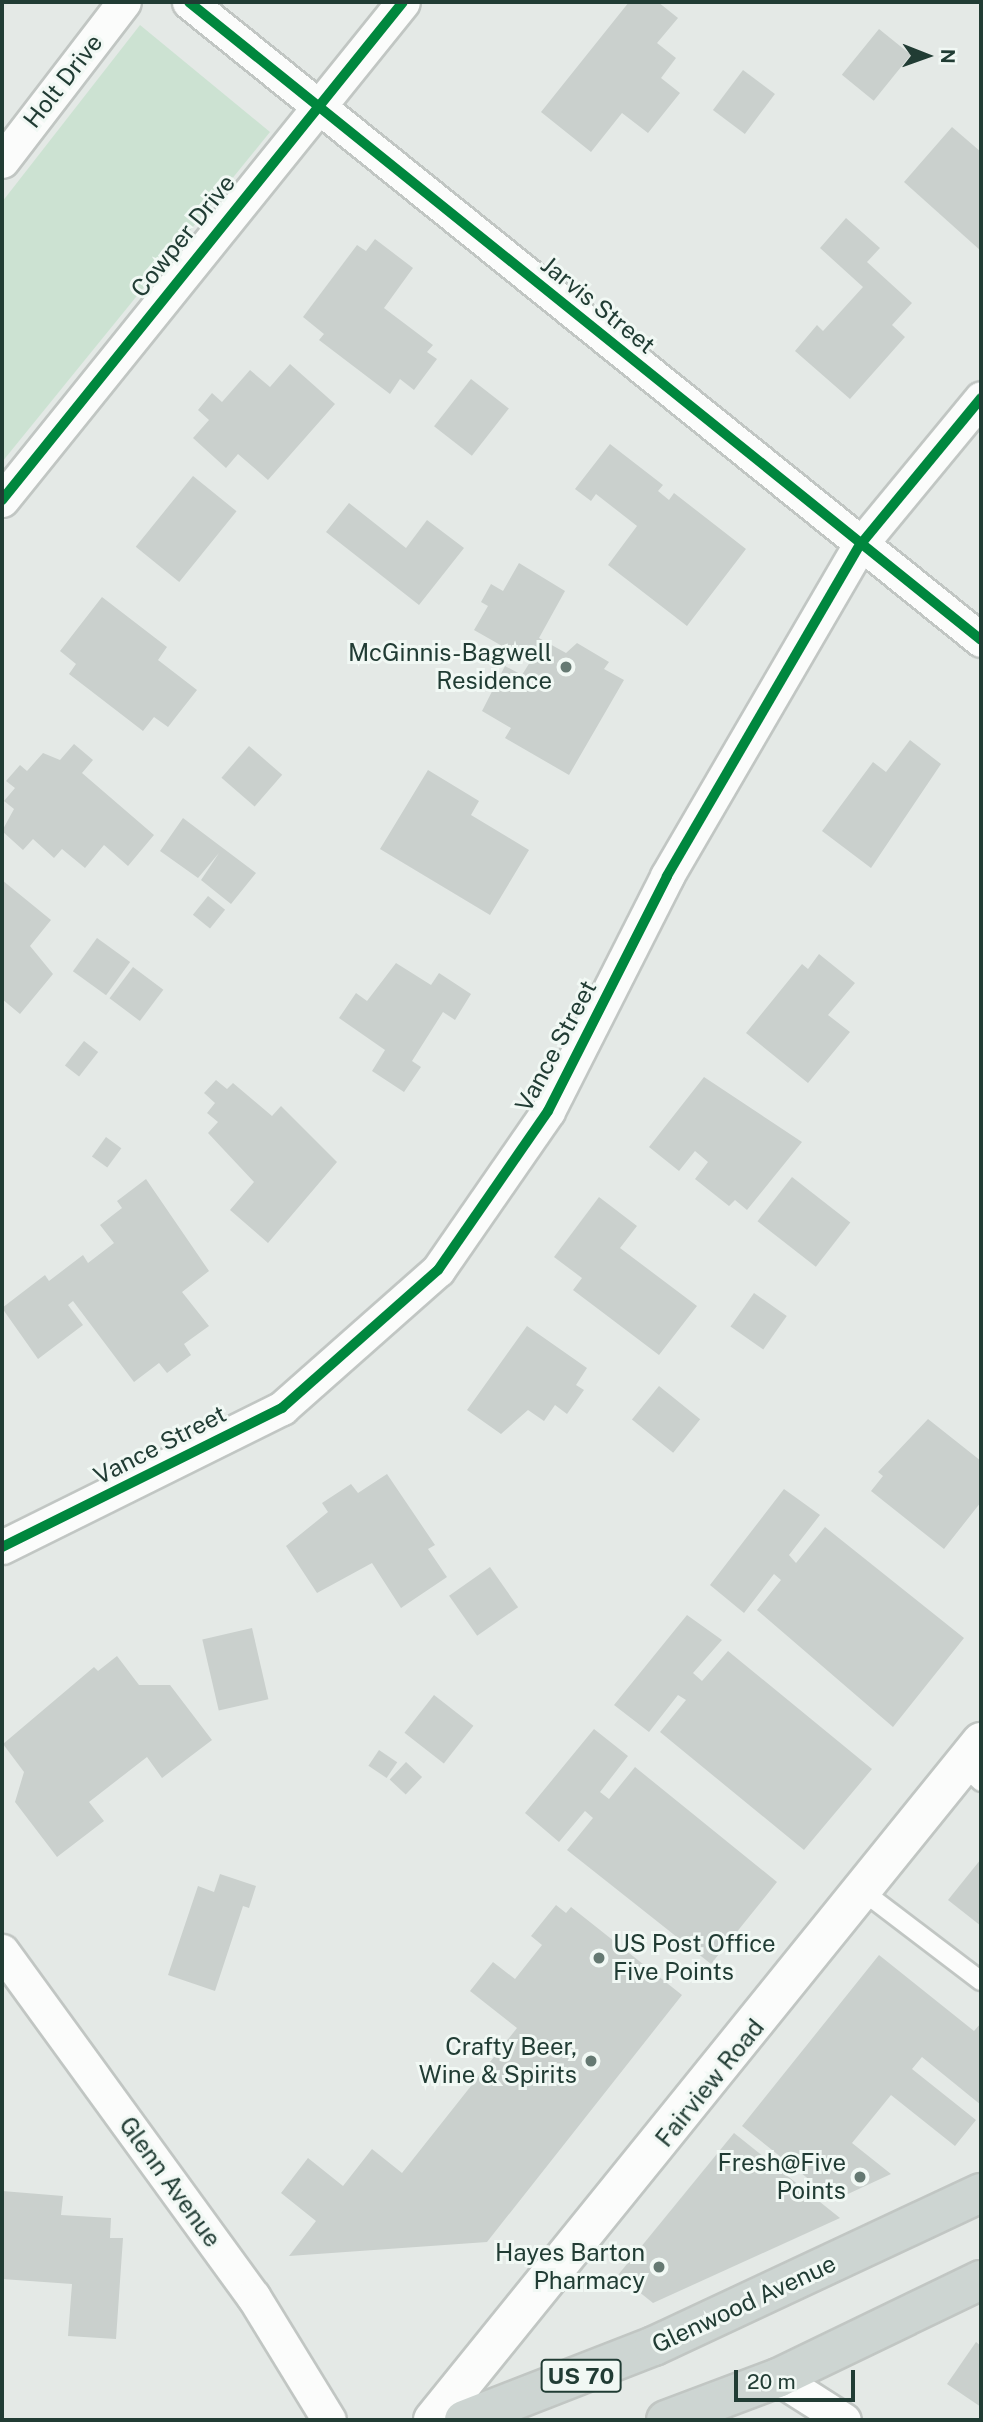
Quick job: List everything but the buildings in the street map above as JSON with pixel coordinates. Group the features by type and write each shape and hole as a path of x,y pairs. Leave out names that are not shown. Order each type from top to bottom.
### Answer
{"main road":[{"name":"Glenwood Avenue","path":"464,2420 654,2346 981,2193"},
{"path":"666,2420 778,2378 981,2280"}],"street":[{"name":"Holt Drive","path":"2,161 124,2"},
{"name":"Jarvis Street","path":"189,2 981,640"},
{"name":"Cowper Drive","path":"2,500 316,104 403,2"},
{"name":"Vance Street","path":"2,1547 282,1408 438,1270 548,1111 667,876 860,545 981,398"},
{"name":"Fairview Road","path":"433,2420 864,1892 975,1763"},
{"name":"Glenn Avenue","path":"2,1951 253,2295 329,2420"},
{"path":"778,2378 844,2420"}],"lane":[{"path":"864,1892 981,1981"}],"green space":[{"path":"140,25 270,132 2,462 2,202"}],"cycle path":[{"path":"189,2 981,640"},
{"path":"2,500 403,2"},
{"path":"2,1547 282,1408 438,1270 548,1111 667,876 860,545 981,398"}],"place":[{"name":"McGinnis-Bagwell Residence","path":"566,667"},
{"name":"US Post Office Five Points","path":"599,1958"},
{"name":"Crafty Beer, Wine & Spirits","path":"591,2061"},
{"name":"Fresh@Five Points","path":"860,2177"},
{"name":"Hayes Barton Pharmacy","path":"659,2267"}]}
